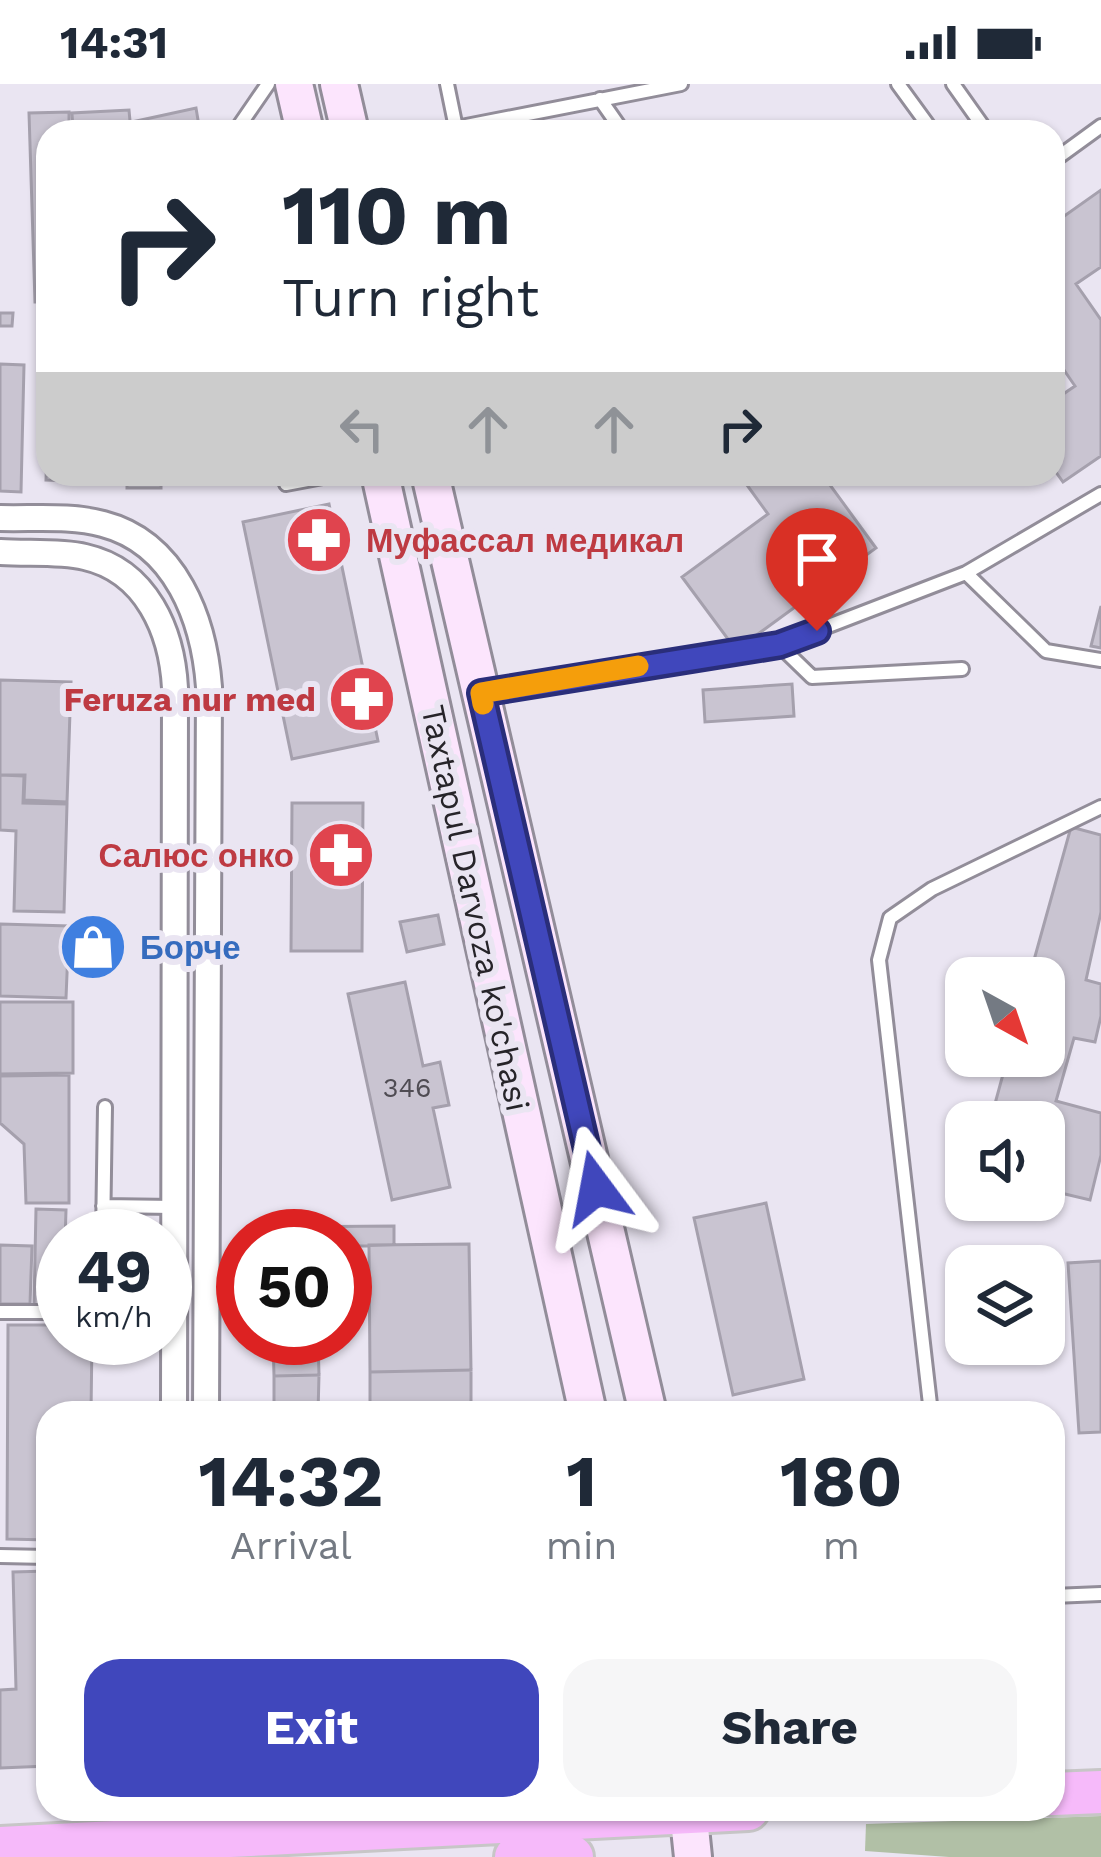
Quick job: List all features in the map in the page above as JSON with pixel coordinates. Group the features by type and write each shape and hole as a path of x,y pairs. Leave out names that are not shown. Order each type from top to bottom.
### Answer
{"highway":[{"path":"1065,1794 1101,1792"},
{"path":"0,1848 461,1821"},
{"path":"516,1857 572,1857"}],"main road":[{"path":"294,84 302,120"},
{"path":"339,84 347,120"},
{"name":"Taxtapul Darvoza ko'chasi","path":"383,486 585,1401"},
{"name":"Taxtapul Darvoza ko'chasi","path":"433,486 645,1401"},
{"path":"690,1821 693,1857"}],"street":[{"path":"0,518 91,521 116,528 177,578 200,625 209,686 206,1401"},
{"path":"0,552 83,556 101,562 135,585 156,610 167,636 175,688 174,1207"},
{"path":"172,1365 173,1401"}],"lane":[{"path":"243,120 268,84"},
{"path":"447,84 454,120"},
{"path":"496,120 682,84"},
{"path":"898,84 924,120"},
{"path":"952,84 978,120"},
{"path":"600,99 615,120"},
{"path":"1065,152 1101,126"},
{"path":"481,693 779,645 966,573 1101,494"},
{"path":"966,573 1046,650 1101,660"},
{"path":"779,645 812,677 962,670"},
{"path":"931,1401 879,960 890,918 932,889 1101,807"},
{"path":"103,1209 105,1107"},
{"path":"103,1206 174,1207"},
{"path":"0,1312 36,1312"},
{"path":"0,1556 36,1557"},
{"path":"1065,1596 1101,1594"}],"green space":[{"path":"1101,1816 1101,1857 949,1857 865,1851 866,1824 1065,1821 1065,1817"}],"building":[{"path":"196,108 198,120 141,120"},
{"path":"129,110 130,120 72,120 72,113"},
{"path":"69,112 69,120 36,120 36,302 35,302 29,113"},
{"path":"1101,190 1101,267 1076,284 1101,320 1101,456 1065,481 1065,393 1075,386 1065,371 1065,216"},
{"path":"0,313 13,313 12,326 0,326"},
{"path":"0,364 24,365 21,492 0,491"},
{"path":"748,486 831,486 876,548 736,650 682,577 768,514"},
{"path":"329,504 378,741 292,759 243,522"},
{"path":"1101,606 1101,648 1091,646"},
{"path":"0,680 71,682 67,802 24,800 25,775 0,775"},
{"path":"792,684 794,716 705,722 703,690"},
{"path":"0,775 24,776 23,803 67,804 64,912 14,911 16,831 0,830"},
{"path":"292,803 363,803 362,951 291,951"},
{"path":"1071,827 1101,835 1101,912 1086,980 1101,984 1101,1016 1095,1042 1074,1038 1065,1070 1065,957 1035,957"},
{"path":"438,915 444,944 407,952 400,922"},
{"path":"0,924 69,926 66,998 0,996"},
{"path":"405,982 423,1066 440,1062 449,1105 433,1108 450,1187 392,1200 348,994"},
{"path":"0,1002 73,1002 73,1073 0,1074"},
{"path":"69,1075 69,1203 26,1203 24,1144 0,1123 0,1076"},
{"path":"1002,1077 1063,1077 1056,1101 996,1101"},
{"path":"1065,1103 1101,1113 1101,1155 1090,1200 1065,1194"},
{"path":"766,1203 804,1379 733,1395 694,1218"},
{"path":"36,1209 36,1305 34,1305"},
{"path":"372,1226 394,1226 394,1245 372,1245"},
{"path":"469,1244 471,1370 370,1372 372,1245"},
{"path":"0,1245 32,1246 30,1304 0,1304"},
{"path":"1101,1261 1101,1432 1079,1433 1068,1263"},
{"path":"8,1325 36,1325 36,1365 92,1365 91,1401 36,1401 36,1540 7,1539"},
{"path":"274,1365 319,1365 319,1375 274,1376"},
{"path":"471,1370 471,1401 370,1401 370,1372"},
{"path":"319,1375 318,1401 274,1401 274,1376"},
{"path":"36,1571 36,1766 0,1768 0,1690 16,1689 13,1572"}],"slow traffic":[{"path":"483,704 481,693 638,666"}],"place":[{"name":"Муфассал медикал","path":"319,540"},
{"name":"Feruza nur med","path":"362,699"},
{"name":"Салюс онко","path":"341,855"},
{"name":"Борче","path":"93,947"}],"route":[{"path":"596,1188 481,693 779,645 817,631"}]}
